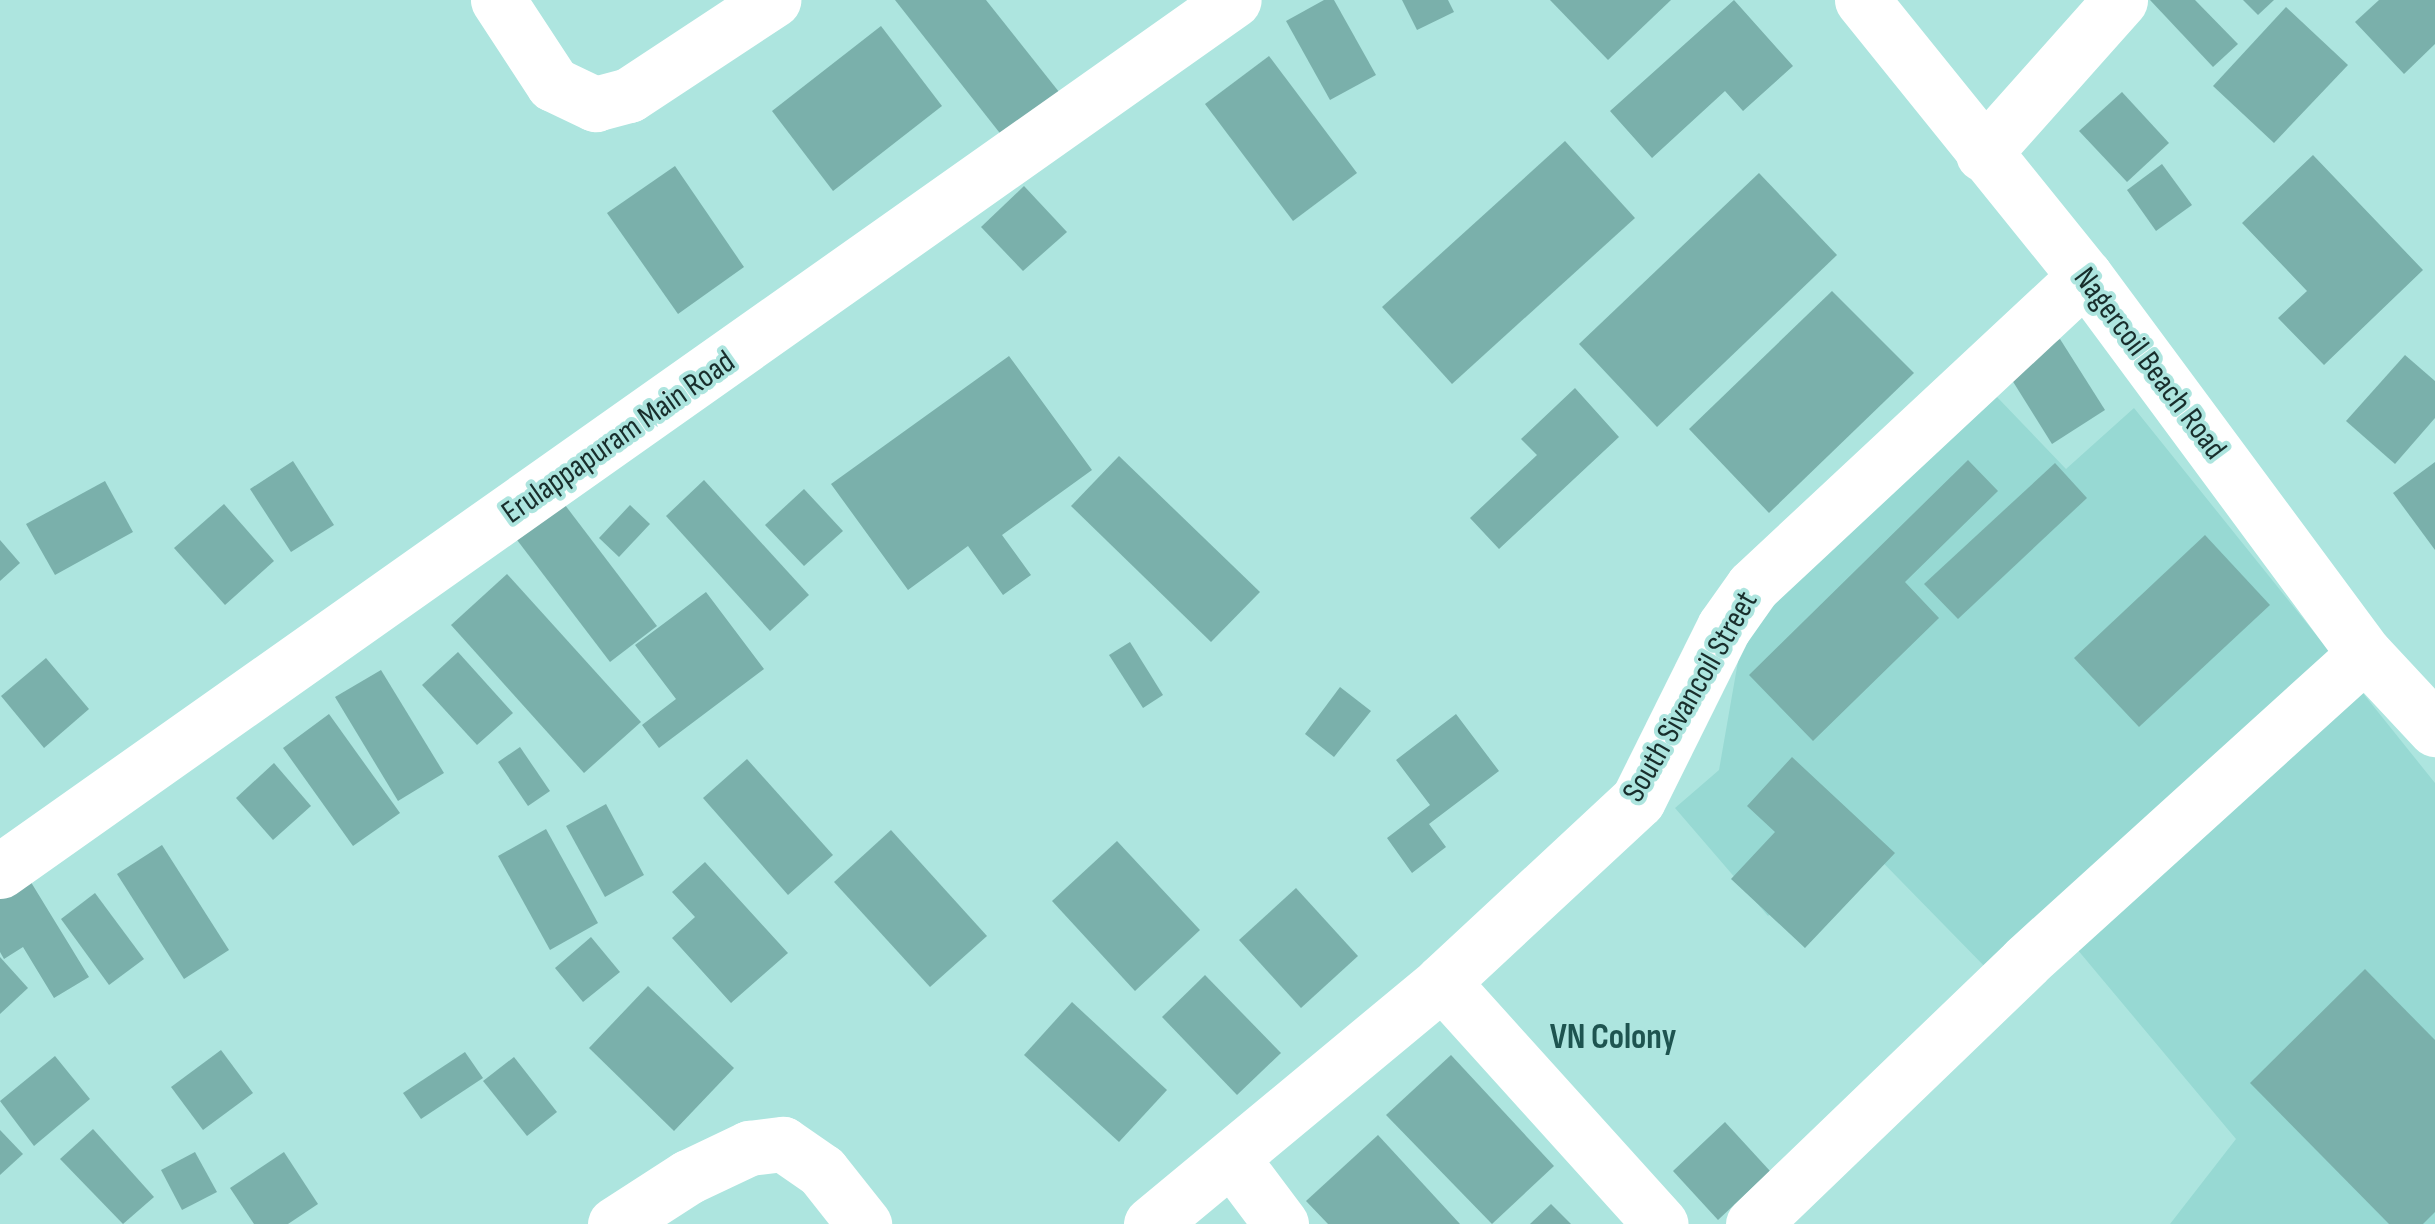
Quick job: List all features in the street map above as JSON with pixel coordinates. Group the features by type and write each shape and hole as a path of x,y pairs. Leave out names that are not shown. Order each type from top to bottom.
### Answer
{"street":[{"path":"498,0 553,84 595,104 628,95 773,0"},
{"name":"Erulappapuram Main Road","path":"0,871 1234,0"},
{"name":"Nagercoil Beach Road","path":"1862,0 2085,276 2365,654 2435,729"},
{"path":"1983,154 2120,0"},
{"name":"South Sivancoil Street","path":"1151,1224 1233,1160 1442,982 1638,800 1724,627 1753,586 2085,276"},
{"path":"1753,1224 2026,962 2365,654"},
{"path":"1442,982 1661,1224"},
{"path":"615,1224 688,1177 750,1148 783,1144 822,1172 864,1224"},
{"path":"1233,1160 1281,1224"}],"shaded area":[{"path":"1997,397 2066,469 2134,408 2435,783 2435,1224 2170,1224 2236,1139 2051,918 1991,973 1854,833 1768,916 1675,808 1719,770 1744,627"}],"building":[{"path":"895,0 986,0 1067,102 1010,146"},
{"path":"1324,0 1334,0 1376,75 1330,100 1286,21"},
{"path":"1402,0 1448,0 1454,12 1417,30"},
{"path":"1550,0 1671,0 1608,60"},
{"path":"1734,0 1793,66 1743,111 1725,91 1652,158 1610,111"},
{"path":"2150,0 2195,0 2238,44 2213,67"},
{"path":"2243,0 2274,0 2258,15"},
{"path":"2379,0 2435,0 2435,44 2404,74 2355,22"},
{"path":"2286,7 2348,65 2274,143 2213,86"},
{"path":"881,26 942,106 833,191 772,111"},
{"path":"1269,56 1357,173 1293,221 1205,104"},
{"path":"2122,92 2169,143 2127,182 2079,131"},
{"path":"1565,141 1635,218 1452,384 1382,307"},
{"path":"2313,155 2423,270 2324,365 2278,318 2307,291 2242,223"},
{"path":"2162,164 2192,205 2156,231 2127,190"},
{"path":"675,166 744,267 678,314 607,213"},
{"path":"1759,173 1837,255 1657,427 1579,344"},
{"path":"1024,186 1067,232 1023,271 981,227"},
{"path":"1832,291 1914,373 1769,513 1689,429"},
{"path":"2060,339 2105,410 2052,444 2007,372"},
{"path":"2405,355 2435,381 2435,418 2395,464 2346,421"},
{"path":"1009,356 1092,470 1002,535 1031,575 1003,595 968,546 908,590 831,484"},
{"path":"1575,388 1619,437 1499,549 1470,518 1537,455 1521,439"},
{"path":"1119,456 1260,592 1211,642 1071,506"},
{"path":"1968,460 1998,491 1905,582 1939,618 1813,741 1749,675"},
{"path":"293,461 334,525 291,552 250,489"},
{"path":"2435,462 2435,550 2393,493"},
{"path":"2055,463 2087,498 1958,619 1924,584"},
{"path":"704,480 809,595 770,631 666,516"},
{"path":"105,481 133,532 55,575 26,524"},
{"path":"804,489 843,531 804,566 765,525"},
{"path":"562,501 657,626 610,662 514,536"},
{"path":"224,504 274,561 225,605 174,548"},
{"path":"630,505 650,524 619,557 599,538"},
{"path":"2205,535 2270,605 2139,727 2074,658"},
{"path":"0,540 20,563 0,581"},
{"path":"507,574 641,722 584,773 451,625"},
{"path":"706,592 764,669 659,748 642,725 676,699 635,645"},
{"path":"1130,642 1163,695 1143,708 1109,655"},
{"path":"458,652 513,713 477,745 422,685"},
{"path":"46,658 89,709 44,748 1,696"},
{"path":"381,670 444,773 398,801 335,697"},
{"path":"1340,687 1371,711 1334,757 1305,734"},
{"path":"329,714 400,813 353,846 283,748"},
{"path":"1456,714 1499,771 1429,824 1446,847 1412,873 1387,838 1430,805 1396,760"},
{"path":"520,747 550,791 528,806 498,762"},
{"path":"1792,757 1895,853 1805,948 1731,879 1775,832 1747,806"},
{"path":"747,759 833,855 788,895 703,798"},
{"path":"274,763 311,806 273,840 236,798"},
{"path":"606,804 644,875 605,897 566,826"},
{"path":"546,829 598,923 550,950 498,856"},
{"path":"891,830 987,936 930,987 834,882"},
{"path":"1117,841 1200,930 1135,991 1052,901"},
{"path":"162,845 229,950 184,979 117,874"},
{"path":"705,862 788,953 731,1003 672,938 695,917 672,892"},
{"path":"29,879 89,977 54,998 23,947 4,959 0,952 0,897"},
{"path":"1296,888 1358,956 1301,1008 1239,940"},
{"path":"95,893 144,959 109,985 61,919"},
{"path":"591,937 620,972 583,1002 555,968"},
{"path":"0,957 28,988 0,1014"},
{"path":"2365,969 2435,1040 2435,1212 2423,1224 2389,1224 2250,1083"},
{"path":"1205,975 1281,1053 1237,1095 1162,1017"},
{"path":"648,986 734,1068 674,1131 589,1048"},
{"path":"1072,1002 1167,1090 1119,1142 1024,1055"},
{"path":"221,1050 253,1093 203,1130 171,1087"},
{"path":"465,1052 483,1078 421,1119 403,1093"},
{"path":"1451,1055 1554,1166 1492,1224 1386,1115"},
{"path":"55,1056 90,1099 34,1146 0,1101"},
{"path":"514,1057 557,1112 527,1136 483,1081"},
{"path":"1725,1122 1770,1171 1718,1220 1673,1171"},
{"path":"93,1129 154,1197 123,1224 60,1159"},
{"path":"0,1130 23,1154 0,1175"},
{"path":"1378,1135 1460,1224 1328,1224 1306,1201"},
{"path":"195,1152 217,1192 182,1210 161,1170"},
{"path":"284,1152 318,1204 288,1224 254,1224 230,1188"},
{"path":"1551,1204 1571,1224 1530,1224"}],"district":[{"name":"VN Colony","path":"1613,1038"}]}
